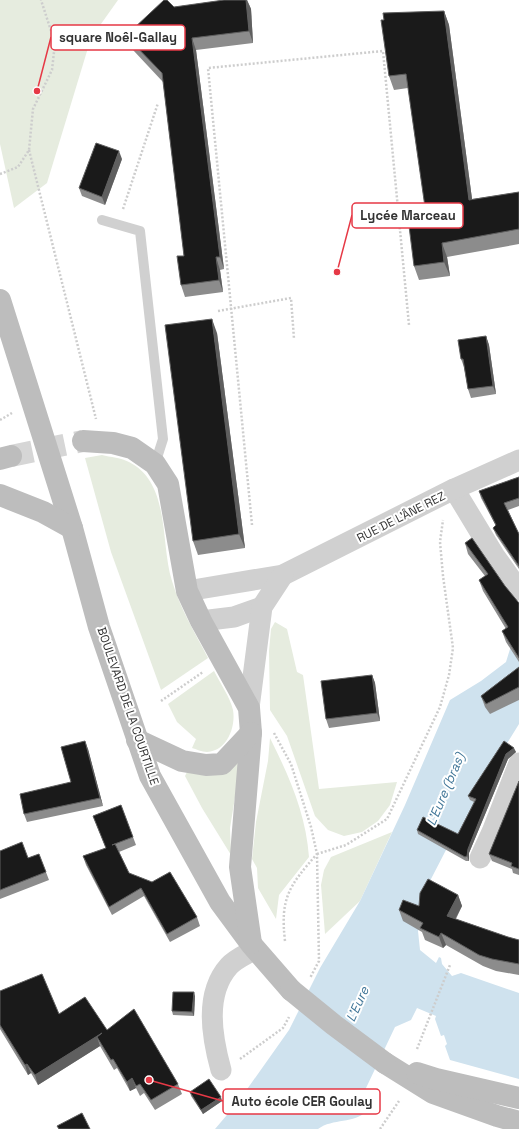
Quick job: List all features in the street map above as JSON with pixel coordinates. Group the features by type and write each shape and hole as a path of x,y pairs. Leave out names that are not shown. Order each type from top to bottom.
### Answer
{"main road":[{"name":"BOULEVARD DE LA COURTILLE","path":"0,300 72,528 100,627 150,776 174,822 220,902 253,947 291,990 334,1025 385,1063 433,1093 497,1116 519,1122"},
{"path":"92,441 132,448 154,464 168,484 187,591 201,621 249,708 251,733 240,867 253,947"},
{"path":"0,495 43,512 72,528"},
{"path":"137,740 182,761 206,765 222,764 251,733"},
{"name":"BOULEVARD DE LA COURTILLE","path":"385,1063 436,1079 519,1098"}],"street":[{"name":"RUE DE L'ÂNE REZ","path":"187,591 283,575 446,494 519,460"},
{"path":"446,494 494,555 517,588"},
{"path":"249,708 262,607 283,575"},
{"path":"201,621 234,617 262,607"},
{"path":"480,858 519,763"},
{"path":"221,1070 214,1041 213,998 218,981 230,964 253,947"}],"lane":[{"path":"102,220 140,231 163,439 154,464"}],"path":[{"path":"41,0 55,43 52,70 33,109 28,150 92,441"},
{"path":"252,525 208,68 383,51 409,325"},
{"path":"120,225 122,212 158,103"},
{"path":"0,174 18,167 28,150"},
{"path":"218,311 291,298 294,339"},
{"path":"285,941 283,923 284,904 291,885 317,854 346,845 387,819 440,707 449,675 453,648 440,542 446,494"},
{"path":"249,708 268,721 291,764 311,827 317,854 319,941"},
{"path":"417,1049 450,965"},
{"path":"380,1129 400,1101"}],"shaded area":[{"path":"0,0 118,0 91,38 47,183 14,208 0,144"},
{"path":"102,455 129,462 142,472 152,484 158,499 162,516 168,566 175,591 183,611 208,658 161,690 111,552 85,458"},
{"path":"275,622 287,629 297,672 303,675 319,789 397,782 390,805 378,821 362,832 344,836 328,830 315,816 287,736 270,710 269,651 271,629"},
{"path":"214,671 232,705 234,717 229,737 225,743 214,751 205,752 192,748 196,739 177,722 168,704"},
{"path":"270,738 296,796 304,826 309,857 279,895 276,919 258,888 257,868 252,859 256,822 268,761"},
{"path":"242,754 230,828 231,855 202,808 185,776 188,770"},
{"path":"392,832 360,901 325,934 321,885 324,870 331,857"}],"water":[{"path":"519,620 519,724 490,771 457,836 446,850 431,879 423,922 418,931 420,950 436,963 439,957 441,958 442,964 452,976 461,973 519,993 519,1079 450,1060 445,1046 447,1044 444,1035 441,1036 435,1019 436,1016 417,1008 411,1020 395,1027 366,1088 361,1105 367,1111 362,1115 350,1120 330,1123 318,1129 215,1129 238,1102 289,1030 320,968 360,901 405,805 450,700 481,681 506,662"}],"building":[{"path":"164,0 167,0 174,7 224,0 246,0 249,31 192,38 220,257 216,257 219,280 181,285 177,256 184,256 162,73 128,38 132,30"},
{"path":"444,11 469,200 519,192 519,229 442,243 444,262 414,266 407,210 425,207 406,74 389,76 381,20 384,20 383,13"},
{"path":"96,143 119,151 102,197 79,188"},
{"path":"212,319 239,534 193,541 165,325"},
{"path":"486,336 493,386 468,389 458,340"},
{"path":"519,477 519,498 504,503 519,534 519,566 493,528 496,525 479,491"},
{"path":"472,538 505,586 519,603 519,658 502,631 508,627 479,580 488,574 465,543"},
{"path":"519,667 519,687 486,704 481,696"},
{"path":"372,675 377,713 326,719 321,681"},
{"path":"85,741 100,798 24,814 20,794 71,782 61,747"},
{"path":"504,741 514,748 506,754 468,849 467,856 465,857 417,830 423,817 458,834 476,799 468,796"},
{"path":"519,781 519,869 511,866 512,863 489,854"},
{"path":"121,805 133,837 112,845 115,844 129,873 152,882 170,872 197,917 167,934 141,888 109,907 83,856 106,848 93,816"},
{"path":"22,842 28,858 39,854 46,872 0,890 0,851"},
{"path":"428,879 458,895 447,916 519,940 519,964 479,955 441,933 439,937 420,928 423,923 399,910 403,900 419,906 420,893"},
{"path":"42,974 59,1014 85,997 107,1030 134,1009 178,1084 151,1100 140,1084 136,1086 132,1078 127,1082 97,1037 102,1033 35,1075 27,1064 25,1065 0,1025 0,991"},
{"path":"173,992 194,992 192,1012 172,1011"},
{"path":"209,1079 221,1097 201,1110 190,1092"},
{"path":"82,1113 90,1129 59,1129 57,1126"}],"tunnel":[{"path":"11,456 83,441"}],"place":[{"name":"square Noêl-Gallay","path":"37,91"},
{"name":"Lycée Marceau","path":"337,272"},
{"name":"Auto école CER Goulay","path":"149,1080"}],"water label":[{"name":"L'Eure (bras)","path":"445,789"},
{"name":"L'Eure","path":"357,1004"}]}
